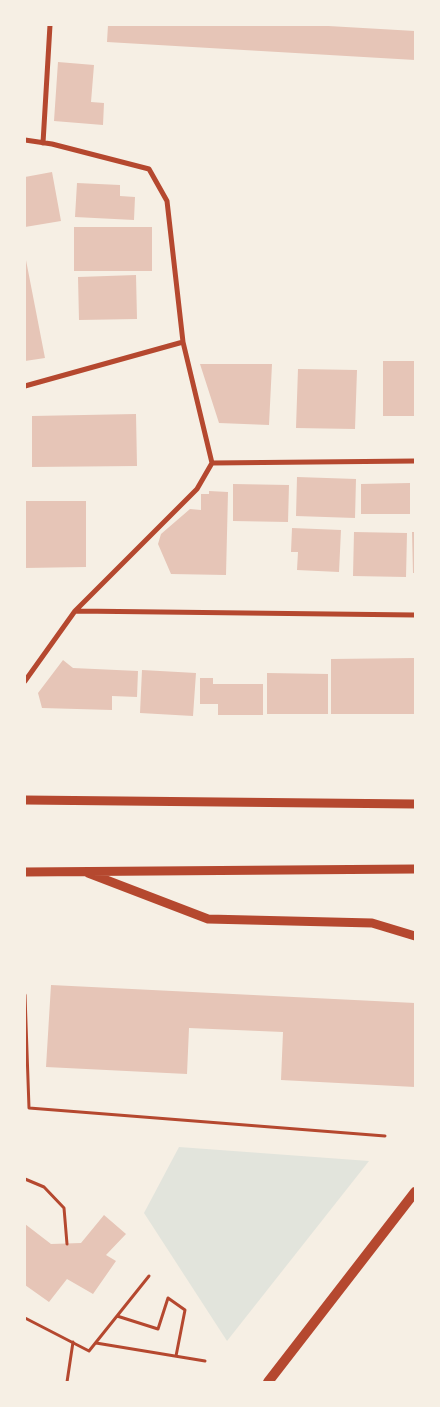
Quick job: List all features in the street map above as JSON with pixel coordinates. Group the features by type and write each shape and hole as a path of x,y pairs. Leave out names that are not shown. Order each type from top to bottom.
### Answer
{"main road":[{"path":"268,1382 415,1192"}],"street":[{"path":"44,143 50,25"},
{"path":"25,140 149,169 167,201 183,342 212,462 197,489 75,611 25,681"},
{"path":"25,386 183,342"},
{"path":"212,462 415,461"},
{"path":"75,611 415,615"},
{"path":"25,800 415,804"},
{"path":"25,872 415,869"},
{"path":"83,871 208,918 372,923 415,936"}],"path":[{"path":"25,995 29,1108 385,1136"},
{"path":"25,1179 44,1187 64,1208 67,1244"},
{"path":"25,1318 89,1351 149,1276"},
{"path":"117,1316 158,1329 168,1298 185,1310 176,1356"},
{"path":"67,1382 73,1342"},
{"path":"95,1342 206,1361"}],"shaded area":[{"path":"179,1147 369,1161 227,1341 144,1213"}],"building":[{"path":"108,25 311,25 415,31 415,60 107,42"},
{"path":"58,62 94,65 91,102 104,103 103,125 54,121"},
{"path":"52,172 61,221 25,227 25,177"},
{"path":"77,183 120,185 120,196 135,197 134,220 75,217"},
{"path":"74,227 152,227 152,271 74,271"},
{"path":"25,255 45,358 25,361"},
{"path":"136,275 137,319 79,320 78,277"},
{"path":"383,361 415,361 415,416 383,416"},
{"path":"200,364 272,364 269,425 219,423"},
{"path":"298,369 357,370 355,429 296,428"},
{"path":"136,414 137,466 32,467 32,416"},
{"path":"297,477 356,479 355,518 296,516"},
{"path":"410,483 410,514 361,514 361,484"},
{"path":"233,484 289,485 288,522 233,521"},
{"path":"209,491 228,492 226,575 171,574 158,544 161,534 190,509 201,510 201,494 209,494"},
{"path":"25,501 86,501 86,567 25,568"},
{"path":"292,528 341,530 339,572 297,570 298,552 291,552"},
{"path":"354,532 407,533 406,577 353,576"},
{"path":"412,532 415,532 415,573 413,573"},
{"path":"415,658 415,714 331,714 331,659"},
{"path":"63,660 73,668 138,671 137,697 112,696 112,710 42,708 38,693"},
{"path":"142,670 196,673 193,716 140,713"},
{"path":"267,673 328,674 328,714 267,714"},
{"path":"200,678 213,678 213,684 263,684 263,715 218,715 218,704 200,704"},
{"path":"51,985 415,1003 415,1087 281,1080 283,1032 189,1028 187,1074 46,1067"},
{"path":"104,1215 126,1234 106,1255 116,1261 93,1294 67,1279 49,1302 25,1285 25,1224 51,1244 81,1243"}]}
